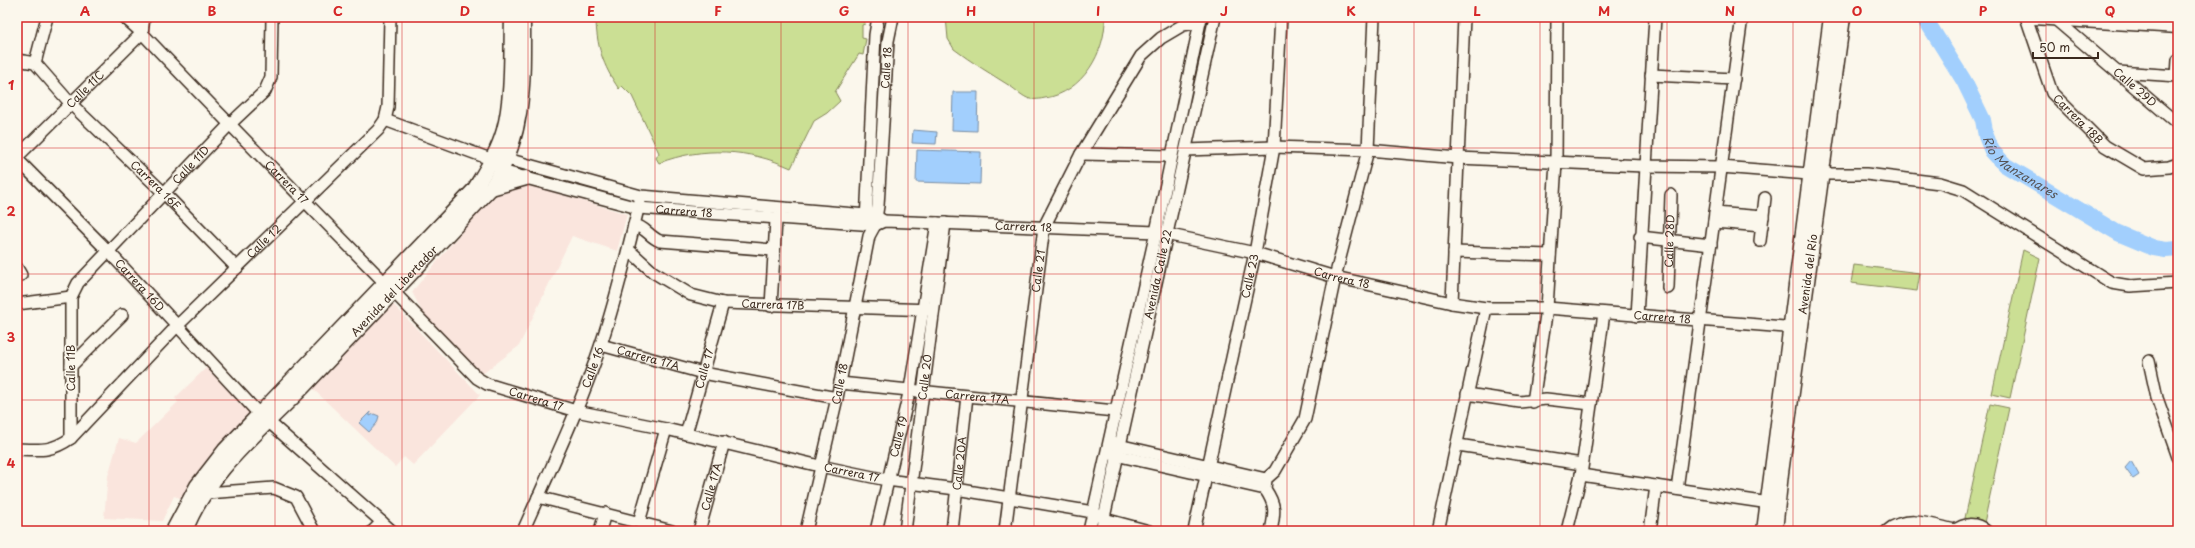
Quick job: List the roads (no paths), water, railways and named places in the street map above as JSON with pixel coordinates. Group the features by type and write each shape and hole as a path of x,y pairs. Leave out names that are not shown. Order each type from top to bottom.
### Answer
{"main road":[{"name":"Avenida del Libertador","path":"390,287 474,190 493,160 506,122 511,81 512,17"},
{"name":"Avenida del Libertador","path":"185,531 206,493 264,418 390,287 491,188 505,165 516,133 522,86 524,17"},
{"name":"Avenida del Río","path":"1764,531 1773,504 1815,174 1831,17"},
{"name":"Avenida del Río","path":"1815,174 1844,17"},
{"path":"2033,17 2178,26"},
{"path":"491,188 526,178"},
{"name":"Avenida del Libertador","path":"173,531 197,486 225,450 264,418"},
{"name":"Avenida del Río","path":"1773,504 1775,531"}],"street":[{"path":"35,63 46,17"},
{"name":"Carrera 17","path":"124,17 142,33 229,125 390,287 477,378 486,384 576,411 724,442 820,466 887,480 956,489 1008,499 1093,512"},
{"path":"142,33 144,17"},
{"name":"Calle 11D","path":"71,297 78,283 229,125 265,91 271,77 272,17"},
{"path":"390,17 388,107 385,120 505,165"},
{"name":"Calle 18","path":"873,220 875,35 878,17"},
{"name":"Calle 18","path":"806,531 837,398 869,236 878,206 888,41 893,17"},
{"name":"Avenida Calle 22","path":"1089,531 1115,411 1161,233 1186,150 1215,17"},
{"name":"Calle 23","path":"1194,531 1255,253 1274,147 1281,17"},
{"path":"1265,484 1275,471 1305,419 1335,277 1368,150 1374,17"},
{"path":"1452,303 1464,17"},
{"path":"1533,402 1547,308 1556,162 1557,17"},
{"path":"1637,316 1644,166 1655,17"},
{"path":"1677,489 1702,320 1714,218 1742,17"},
{"name":"Carrera 18B","path":"2026,17 2052,93 2105,146 2144,169 2169,167 2178,164"},
{"name":"Calle 29D","path":"2055,19 2177,122"},
{"name":"Avenida Calle 22","path":"1101,531 1119,450 1161,233 1171,156 1200,20"},
{"name":"Calle 21","path":"1005,531 1044,227 1081,154 1141,56 1161,38 1183,26 1200,20"},
{"name":"Calle 11C","path":"17,158 142,33"},
{"path":"17,60 35,63 71,104"},
{"path":"2118,72 2178,76 2178,60"},
{"path":"1651,75 1734,79"},
{"name":"Carrera 16E","path":"71,104 164,193 238,268"},
{"name":"Calle 12","path":"17,449 44,450 58,447 71,438 176,326 238,268 303,201 378,130 385,120"},
{"path":"1186,150 1274,147 1368,150 1458,158 1644,166 1721,167 1815,174 1897,177 1940,184 1963,190 2112,283 2130,286 2178,283"},
{"path":"1081,154 1171,156"},
{"name":"Carrera 16D","path":"17,158 109,252 176,326 264,418 392,531"},
{"name":"Carrera 18","path":"505,165 526,178 638,208 776,220 873,220 1161,233 1255,253 1335,277 1452,303 1486,308 1547,308 1795,328"},
{"name":"Carrera 18","path":"505,165 641,196 873,220"},
{"name":"Calle 28D","path":"1668,288 1670,195"},
{"name":"Calle 16","path":"522,531 576,411 601,345 629,250 641,196"},
{"path":"1760,241 1766,198"},
{"path":"1714,218 1763,221"},
{"path":"771,306 776,220"},
{"name":"Calle 20","path":"910,389 922,309 941,223"},
{"name":"Calle 20","path":"905,531 933,310 941,223"},
{"path":"634,225 646,230 655,239 660,240 774,250"},
{"path":"1640,237 1711,245"},
{"name":"Carrera 17B","path":"629,250 653,272 691,295 723,303 771,306 933,310"},
{"path":"1454,252 1550,255"},
{"path":"17,304 71,297"},
{"name":"Calle 11B","path":"71,297 71,438"},
{"name":"Calle 17","path":"686,434 723,303"},
{"path":"1438,531 1458,445 1466,394 1486,308"},
{"path":"1567,531 1582,469 1604,313"},
{"path":"71,366 122,315"},
{"name":"Carrera 17A","path":"601,345 703,372 837,398"},
{"path":"2149,361 2157,398 2178,457"},
{"name":"Carrera 17A","path":"840,383 1115,411"},
{"name":"Calle 19","path":"876,531 910,389"},
{"path":"1466,394 1520,402 1533,402 1546,399 1591,404"},
{"name":"Calle 20A","path":"952,531 966,396"},
{"path":"639,522 666,429"},
{"name":"Calle 17A","path":"699,531 724,442"},
{"path":"1458,445 1582,469 1656,486 1773,504"},
{"path":"1107,447 1208,472 1265,484"},
{"path":"1265,484 1273,501 1275,513 1271,531"},
{"path":"1650,531 1656,486"},
{"path":"206,493 274,488 296,497 314,531"},
{"path":"538,497 672,531"},
{"path":"1093,512 1104,520 1149,531"},
{"path":"600,531 605,513"},
{"path":"1887,531 1895,524 1913,521 1955,531 1960,527 1972,524 1986,531"},
{"path":"373,531 382,522"}],"water":[{"path":"953,92 978,92 977,131 952,130"},
{"path":"913,130 937,132 936,144 912,143"},
{"path":"917,150 981,152 980,184 916,182"},
{"path":"370,412 370,416 374,414 379,416 377,423 369,432 359,423"},
{"path":"2131,461 2139,475 2133,479 2125,468"}],"waterway":[{"name":"Río Manzanares","path":"1924,17 1964,81 1983,120 1986,136 1992,151 2005,165 2118,233 2154,248 2166,250 2178,249"}]}
